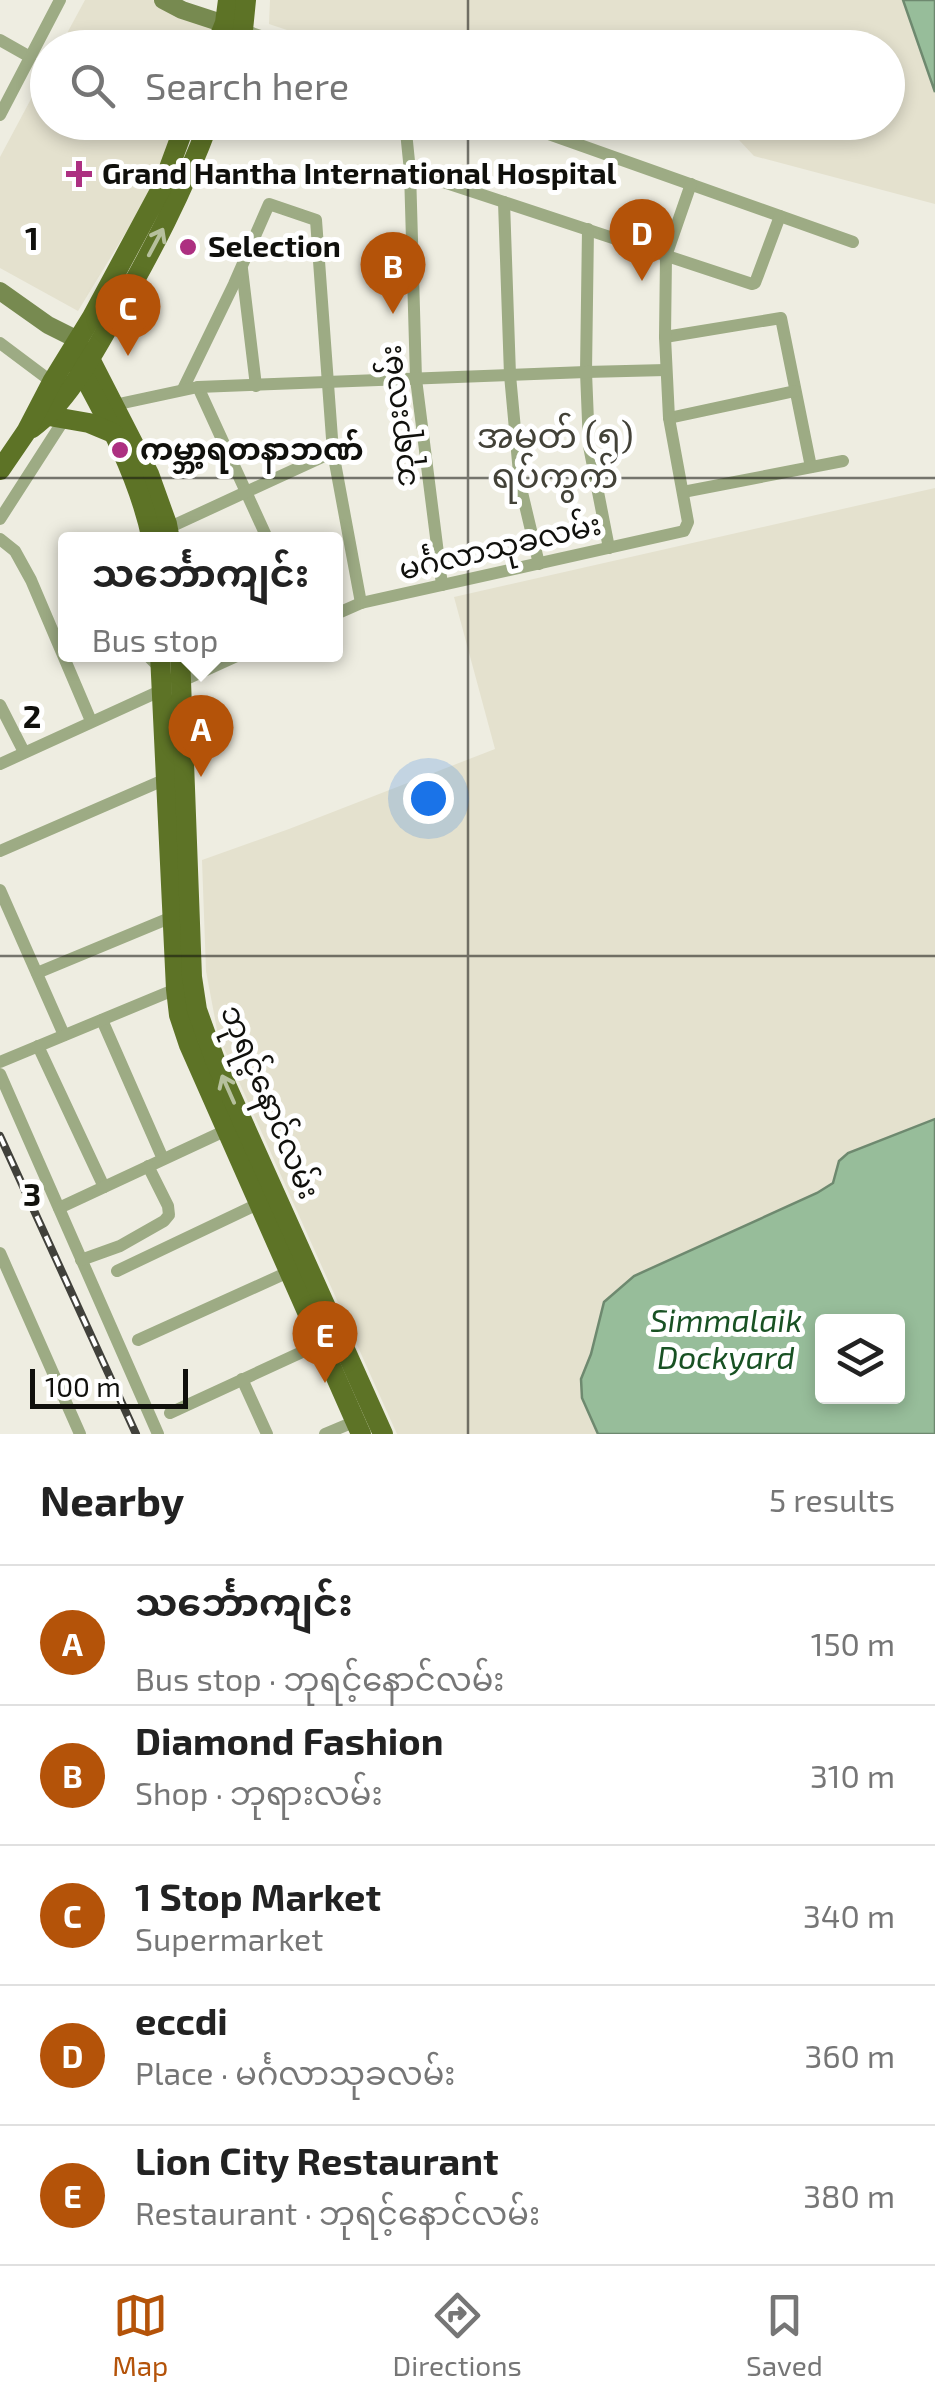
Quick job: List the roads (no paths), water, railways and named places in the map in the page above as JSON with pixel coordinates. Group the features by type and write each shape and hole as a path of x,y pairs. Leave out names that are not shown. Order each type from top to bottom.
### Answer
{"main road":[{"path":"163,0 227,30"},
{"path":"228,0 233,30"},
{"path":"235,30 246,0"},
{"path":"57,417 80,355 162,186 179,140"},
{"path":"0,470 26,432 52,382 80,355 160,235 200,140"},
{"path":"0,291 48,325 80,355 114,405 149,474 166,532"},
{"path":"80,355 136,484 165,532"},
{"path":"26,432 57,417 113,432"},
{"name":"ဘုရင့်နောင်လမ်း","path":"172,772 181,662"},
{"name":"ဘုရင့်နောင်လမ်း","path":"157,667 178,844 179,1015 188,1045 235,1126 330,1339 382,1434"},
{"name":"ဘုရင့်နောင်လမ်း","path":"178,922 197,1010 235,1126"},
{"name":"ဘုရင့်နောင်လမ်း","path":"330,1339 358,1427"}],"street":[{"path":"44,30 60,0"},
{"path":"0,40 30,57 0,115"},
{"name":"ဘုရားလမ်း","path":"407,140 416,379 442,585"},
{"path":"566,140 853,242"},
{"path":"410,170 754,284 780,216"},
{"name":"မင်္ဂလာသုခလမ်း","path":"343,611 362,603 684,531 688,522 669,418 666,256 690,184"},
{"path":"504,202 510,375 520,484 539,564"},
{"path":"190,388 269,204 316,220 333,452 362,603"},
{"path":"588,230 589,446 609,548"},
{"path":"242,266 256,386"},
{"path":"665,337 781,318 811,467"},
{"path":"0,343 52,382"},
{"path":"114,405 190,388 666,370"},
{"path":"190,388 264,532"},
{"path":"669,418 795,391"},
{"path":"0,519 57,417"},
{"path":"174,532 246,491 333,452"},
{"path":"683,492 843,461"},
{"path":"0,540 15,551 58,643"},
{"path":"66,662 91,721"},
{"path":"0,764 91,721 157,667 182,681 224,662"},
{"path":"0,705 24,752"},
{"path":"0,851 172,772"},
{"path":"0,890 4,911 64,1035"},
{"path":"37,973 178,922"},
{"path":"0,1062 176,989"},
{"path":"102,1020 163,1160"},
{"path":"38,1046 104,1187"},
{"path":"0,1074 158,1434"},
{"path":"59,1208 235,1126"},
{"path":"81,1260 120,1246 164,1221 169,1214 148,1166"},
{"path":"117,1271 268,1200"},
{"path":"0,1253 80,1434"},
{"path":"138,1340 297,1267"},
{"path":"170,1413 330,1339"},
{"path":"242,1379 266,1434"},
{"path":"325,1434 358,1427"}],"water":[{"path":"903,0 935,0 935,92"},
{"name":"Simmalaik Dockyard","path":"935,1119 935,1434 598,1434 582,1398 581,1379 604,1302 634,1276 817,1193 833,1183 839,1161 848,1153"}],"railway":[{"path":"0,1136 136,1434"}],"place":[{"name":"Grand Hantha International Hospital","path":"79,174"},
{"name":"Selection","path":"188,247"},
{"name":"eccdi","path":"642,281"},
{"name":"Diamond Fashion","path":"393,314"},
{"name":"1 Stop Market","path":"128,356"},
{"name":"ကမ္ဘာ့ရတနာဘဏ်","path":"120,450"},
{"name":"သင်္ဘောကျင်း","path":"201,777"},
{"name":"Lion City Restaurant","path":"325,1383"}],"district":[{"name":"အမှတ် (၅) ရပ်ကွက်","path":"555,456"}]}
